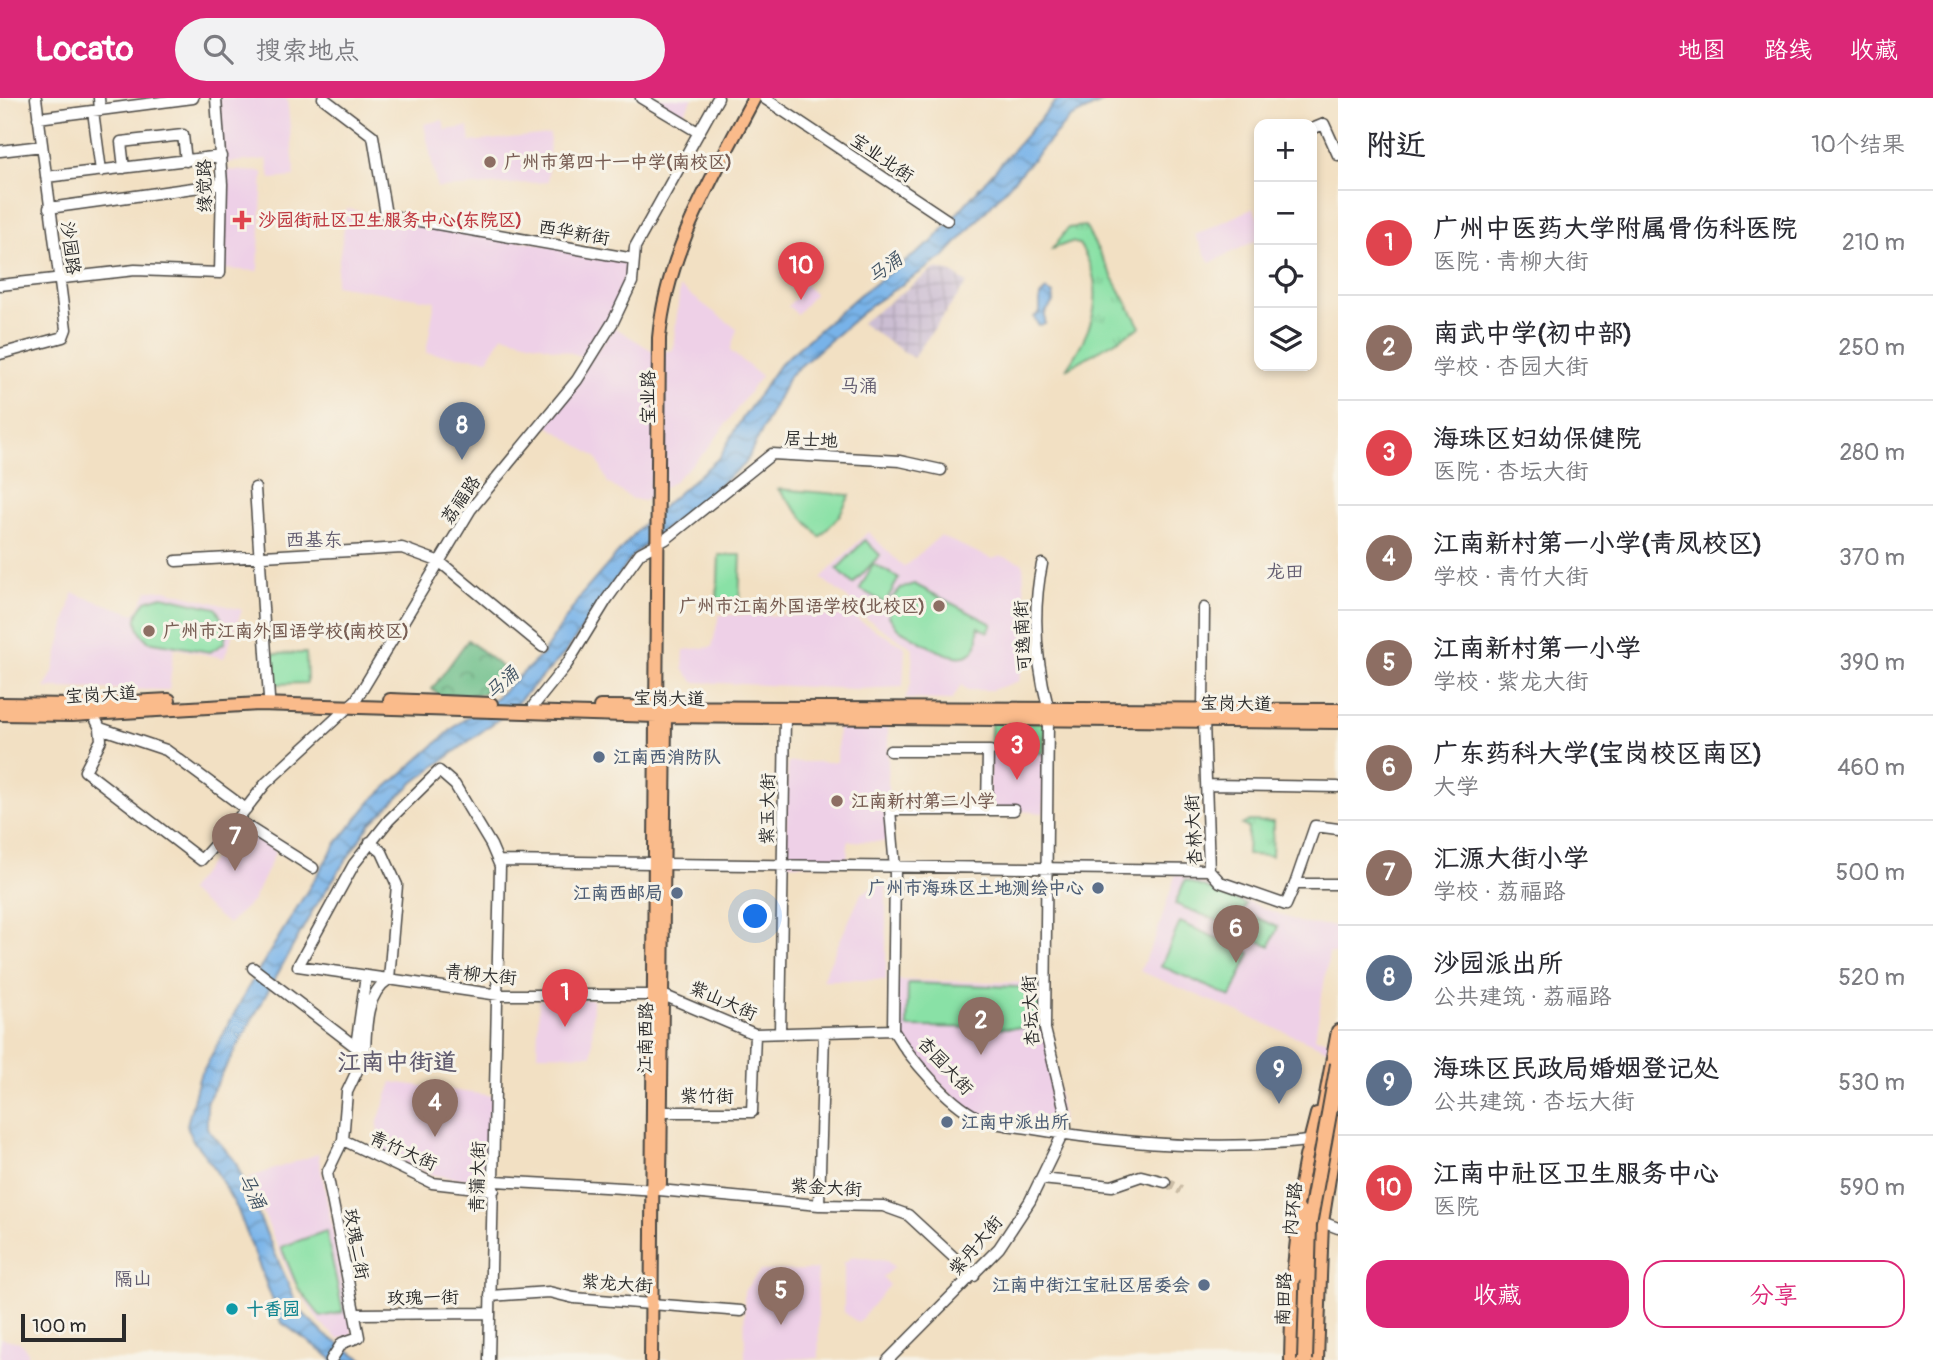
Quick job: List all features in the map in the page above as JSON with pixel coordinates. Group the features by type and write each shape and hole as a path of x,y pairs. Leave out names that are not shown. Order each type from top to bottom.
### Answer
{"highway":[{"name":"内环路","path":"1305,1360 1308,1225 1335,1093 1338,1064"},
{"name":"内环路","path":"1313,1360 1315,1236 1335,1123 1335,1093"},
{"path":"1292,1360 1294,1276 1300,1223 1335,1093"}],"main road":[{"name":"宝业路","path":"662,498 659,338 665,296 683,238 754,98"},
{"name":"宝业路","path":"661,712 662,498 666,360 672,298 692,236 763,98"},
{"name":"宝岗大道","path":"0,704 74,705 270,698 785,717 1048,713"},
{"name":"宝岗大道","path":"0,714 93,714 227,704 352,703 534,705 576,710"},
{"name":"宝岗大道","path":"1204,715 1338,710"},
{"name":"宝岗大道","path":"661,712 1204,715 1338,722"},
{"path":"659,1360 655,1190 661,712"},
{"name":"江南西路","path":"655,1190 662,1112 659,994"},
{"name":"南田路","path":"1300,1360 1302,1262 1309,1242 1315,1183 1335,1093 1338,1031"},
{"path":"1313,1360 1322,1222 1309,1141 1335,1093"},
{"path":"1318,1287 1302,1262 1315,1183 1335,1123"},
{"path":"1286,1360 1289,1276 1302,1262 1309,1242"},
{"name":"南田路","path":"1302,1262 1313,1360"},
{"path":"651,1360 656,1303"}],"street":[{"name":"沙园路","path":"0,354 63,337 66,329 36,98"},
{"path":"99,98 97,110 101,171"},
{"path":"38,118 193,98"},
{"name":"缘觉路","path":"58,278 135,270 220,273 222,184 216,98"},
{"name":"西华新街","path":"323,98 373,136 386,215 634,259"},
{"path":"641,98 698,132"},
{"name":"荔福路","path":"100,729 101,740 85,771 201,860 266,783 352,703 471,509 577,380 632,282 635,247 718,98"},
{"name":"宝业北街","path":"763,98 947,220"},
{"path":"1317,127 1324,124 1338,155"},
{"path":"124,168 121,142 169,136 183,135 186,161"},
{"path":"0,151 42,146"},
{"path":"46,177 220,156"},
{"path":"49,208 222,184"},
{"path":"0,285 58,278"},
{"name":"居士地","path":"534,705 568,664 628,567 640,553 661,541 772,454 900,461 942,470"},
{"path":"255,488 270,698"},
{"path":"176,561 402,548 440,562 543,647"},
{"name":"可逸南街","path":"1042,564 1036,593 1037,626 1040,675 1048,713"},
{"name":"杏林大街","path":"1204,608 1209,870 1220,882 1286,905 1295,884"},
{"name":"杏坛大街","path":"1048,713 1045,1029 1064,1107 1066,1120 1063,1134"},
{"path":"93,714 100,729 166,750 246,808"},
{"name":"紫玉大街","path":"498,861 783,866 785,717"},
{"path":"890,751 989,751 987,810"},
{"path":"343,1140 347,1092 365,1054 372,998 377,987 389,979 397,885 382,852 370,842 439,771 455,785 498,861"},
{"path":"1208,785 1338,787"},
{"path":"893,1030 895,869 890,810 1014,810"},
{"path":"237,820 313,868"},
{"path":"1338,829 1315,826 1295,884 1338,884"},
{"name":"青柳大街","path":"370,842 354,864 298,966 499,995 659,994"},
{"name":"青蒲大街","path":"489,1360 501,887 498,861"},
{"path":"783,866 895,869 1045,866 1209,870"},
{"name":"紫山大街","path":"780,1033 783,866"},
{"path":"253,968 365,1054"},
{"path":"356,1046 366,976"},
{"name":"紫山大街","path":"659,994 755,1034 893,1030"},
{"name":"杏园大街","path":"893,1030 932,1079 967,1112 985,1121 1063,1134"},
{"path":"819,1205 824,1033"},
{"name":"紫竹街","path":"662,1112 752,1112 755,1034"},
{"path":"1063,1134 1174,1144 1309,1141"},
{"name":"紫丹大街","path":"888,1360 974,1276 1009,1233 1041,1179 1063,1134"},
{"name":"青竹大街","path":"343,1140 432,1183 655,1190"},
{"name":"玫瑰二街","path":"343,1140 327,1173 350,1301 356,1314"},
{"path":"1041,1179 1112,1186 1141,1175 1165,1182"},
{"name":"紫金大街","path":"655,1190 895,1209 936,1239 974,1276"},
{"path":"1322,1222 1338,1228"},
{"name":"紫龙大街","path":"491,1296 549,1292 574,1298 741,1311"},
{"name":"玫瑰一街","path":"356,1314 490,1313"},
{"path":"331,1360 342,1343 359,1337 356,1314"}],"shaded area":[{"path":"218,98 287,98 295,177 270,179 267,159 224,163"},
{"path":"648,98 693,98 681,118"},
{"name":"广州市第四十一中学(南校区)","path":"443,120 445,130 468,127 470,142 550,134 548,182 437,188 424,124"},
{"name":"沙园街社区卫生服务中心(东院区)","path":"226,170 263,172 258,271 222,269"},
{"path":"1253,208 1254,210 1254,241 1210,263 1195,235"},
{"path":"347,209 630,260 628,282 610,322 586,357 503,335 488,359 426,353 435,301 335,285"},
{"path":"934,269 949,271 967,283 913,358 861,323"},
{"path":"795,276 815,294 797,314 788,306 799,294 788,284"},
{"path":"680,287 737,329 730,351 761,376 707,450 673,482 644,501 632,499 608,483 596,457 544,423 614,327 656,353 673,350"},
{"name":"广州市江南外国语学校(北校区)","path":"868,532 904,567 940,536 992,559 1001,556 1023,563 1027,640 1019,681 992,690 968,690 961,685 952,700 905,699 911,684 913,648 859,614 849,599 821,578"},
{"name":"广州市江南外国语学校(南校区)","path":"148,590 165,590 242,610 224,658 174,648 169,690 45,688 53,672 73,593 135,614"},
{"path":"719,615 857,616 858,620 905,647 903,687 858,689 694,682 683,669 684,650 712,647"},
{"name":"江南新村第二小学","path":"838,719 888,719 888,842 848,841 847,864 785,864 788,762 837,762"},
{"path":"990,720 1045,721 1044,813 989,808"},
{"path":"239,825 276,851 252,902 228,924 188,891"},
{"path":"1176,873 1304,924 1338,926 1338,954 1329,953 1315,1038 1331,1041 1328,1050 1140,971 1156,936"},
{"path":"878,884 886,884 886,980 822,980 861,894"},
{"path":"891,980 1042,983 1062,1117 1060,1125 1052,1128 976,1115 944,1088 894,1028"},
{"path":"593,999 592,1055 537,1054 539,1000"},
{"path":"392,1082 494,1096 488,1182 434,1175 377,1152 378,1121"},
{"path":"318,1154 353,1334 338,1339 319,1322 291,1278 248,1178"},
{"path":"853,1256 887,1261 894,1267 882,1277 889,1285 858,1323 844,1312 844,1263"},
{"path":"817,1270 819,1358 745,1360 744,1291 760,1271"},
{"path":"0,1338 20,1342 28,1352 28,1360 0,1360"}],"green space":[{"path":"1085,226 1140,327 1066,369 1090,324 1094,308 1094,277 1079,244 1071,242 1052,249 1068,228"},
{"path":"778,489 850,495 839,516 820,537"},
{"path":"865,540 880,555 853,584 837,569"},
{"path":"719,555 741,555 739,603 717,602"},
{"path":"873,564 899,578 885,603 860,589"},
{"path":"914,584 992,624 988,632 978,627 977,644 970,654 947,654 897,628 889,616 891,599 901,588"},
{"path":"162,596 216,608 227,630 224,643 210,652 148,641 140,631 137,616 146,601"},
{"path":"468,640 508,672 482,694 440,696 432,689"},
{"path":"306,653 307,683 274,684 273,654"},
{"path":"991,720 1013,721 1012,751 991,750"},
{"path":"1014,721 1045,722 1044,753 1014,752"},
{"path":"1249,821 1273,822 1272,856 1247,855 1248,828 1242,825"},
{"path":"1185,880 1246,904 1236,928 1175,904"},
{"path":"1246,913 1278,927 1270,946 1238,932"},
{"path":"1180,922 1250,953 1231,997 1161,966"},
{"path":"908,983 1042,988 1043,1028 907,1027"},
{"path":"326,1231 343,1312 321,1317 298,1288 281,1247"}],"water":[{"path":"1063,98 1111,98 1070,118 945,256 871,305 790,375 745,464 633,555 565,653 508,712 414,782 370,824 313,910 207,1101 207,1128 235,1161 299,1309 325,1335 364,1360 334,1360 281,1322 237,1208 213,1166 192,1139 187,1125 199,1078 252,981 336,844 371,801 458,724 498,696 541,656 582,594 644,523 720,457 736,428 780,364 859,295 932,242 1055,102"},
{"path":"1046,290 1053,294 1054,301 1045,313 1045,324 1038,325 1034,317 1040,312 1040,296"}],"tunnel":[{"path":"1165,1182 1181,1190"}],"place":[{"name":"广州市第四十一中学(南校区)","path":"490,162"},
{"name":"沙园街社区卫生服务中心(东院区)","path":"242,220"},
{"name":"江南中社区卫生服务中心","path":"801,300"},
{"name":"沙园派出所","path":"462,460"},
{"name":"广州市江南外国语学校(北校区)","path":"939,606"},
{"name":"广州市江南外国语学校(南校区)","path":"149,631"},
{"name":"江南西消防队","path":"599,757"},
{"name":"海珠区妇幼保健院","path":"1017,780"},
{"name":"江南新村第二小学","path":"837,801"},
{"name":"汇源大街小学","path":"235,871"},
{"name":"广州市海珠区土地测绘中心","path":"1098,888"},
{"name":"江南西邮局","path":"677,893"},
{"name":"广东药科大学(宝岗校区南区)","path":"1236,963"},
{"name":"广州中医药大学附属骨伤科医院","path":"565,1027"},
{"name":"南武中学(初中部)","path":"981,1055"},
{"name":"海珠区民政局婚姻登记处","path":"1279,1104"},
{"name":"江南中派出所","path":"947,1122"},
{"name":"江南新村第一小学(青凤校区)","path":"435,1137"},
{"name":"江南中街江宝社区居委会","path":"1204,1285"},
{"name":"十香园","path":"232,1309"},
{"name":"江南新村第一小学","path":"781,1325"}],"district":[{"name":"马涌","path":"859,386"},
{"name":"西基东","path":"314,540"},
{"name":"龙田","path":"1285,572"},
{"name":"江南中街道","path":"397,1062"},
{"name":"隔山","path":"133,1279"}]}
